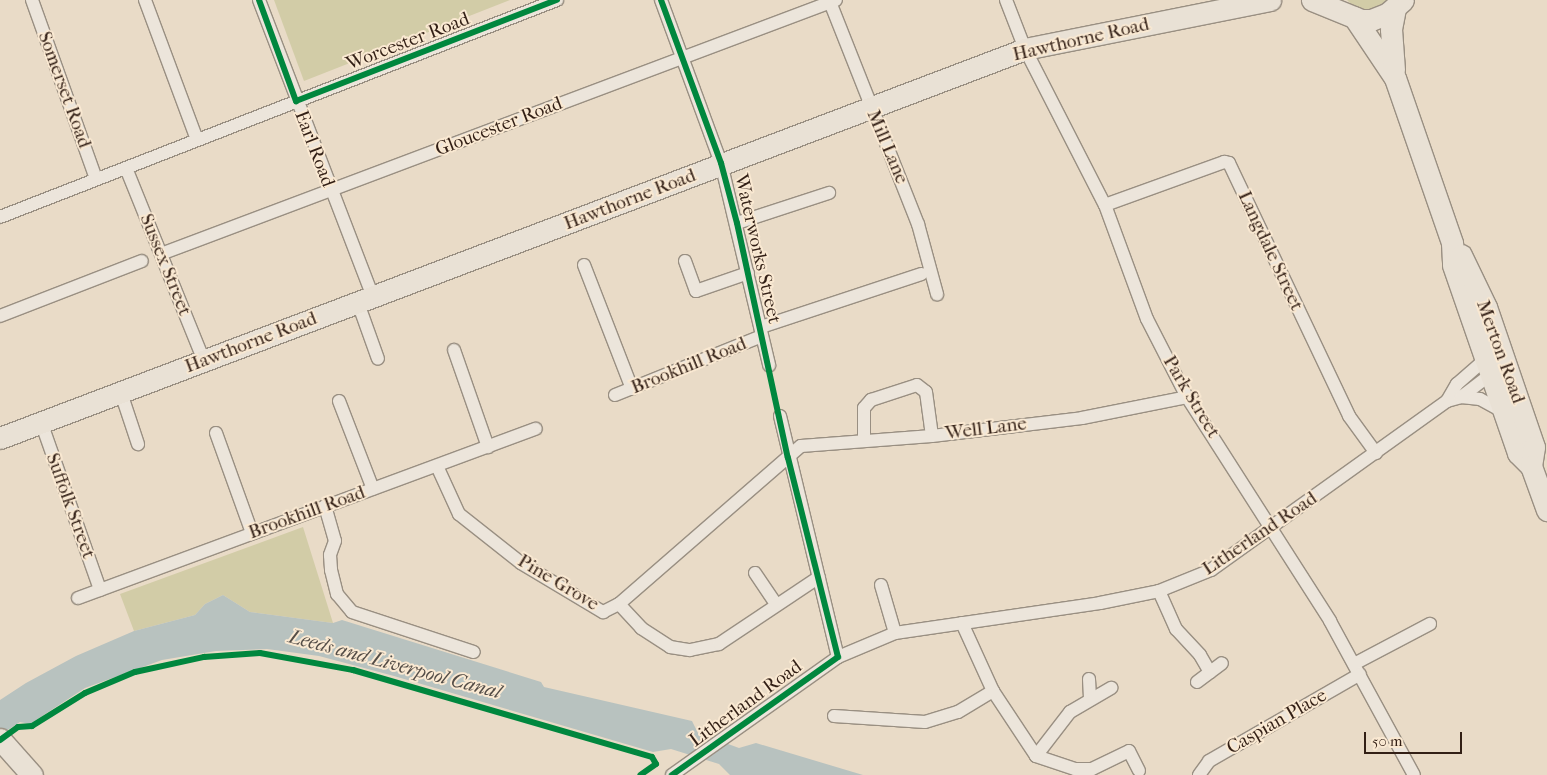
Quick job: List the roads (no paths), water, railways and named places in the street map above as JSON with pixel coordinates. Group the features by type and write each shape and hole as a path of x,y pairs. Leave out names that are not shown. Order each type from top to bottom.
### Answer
{"main road":[{"name":"Hawthorne Road","path":"0,438 1025,49 1270,0"},
{"path":"1312,0 1371,20 1399,5"},
{"name":"Merton Road","path":"1399,5 1391,29 1395,78 1452,243 1453,265 1494,366 1534,447 1531,466"},
{"name":"Merton Road","path":"1346,10 1395,78"},
{"name":"Merton Road","path":"1494,366 1504,413 1518,453 1531,466 1547,510"},
{"path":"0,739 32,775"}],"street":[{"name":"Somerset Road","path":"32,0 96,179"},
{"path":"145,0 196,140"},
{"name":"Earl Road","path":"259,0 330,190 365,300 378,358"},
{"name":"Worcester Road","path":"0,215 126,168 296,100 557,0"},
{"name":"Waterworks Street","path":"661,0 721,163 737,223 768,365"},
{"name":"Park Street","path":"1006,0 1025,49 1105,205 1147,319 1187,397 1272,529 1357,669 1414,775"},
{"name":"Gloucester Road","path":"161,254 833,1"},
{"name":"Mill Lane","path":"833,1 869,107 918,224 938,294"},
{"name":"Langdale Street","path":"1105,205 1224,162 1229,164 1349,416 1376,453"},
{"name":"Sussex Street","path":"126,168 204,361"},
{"path":"737,223 829,193"},
{"path":"0,316 142,261"},
{"path":"685,261 696,291 748,273"},
{"path":"584,265 632,390"},
{"name":"Brookhill Road","path":"615,395 632,390 762,332 921,274"},
{"path":"454,350 488,447"},
{"name":"Litherland Road","path":"1447,401 1457,384 1494,366"},
{"name":"Litherland Road","path":"673,774 838,657 895,633 962,623 1038,615 1159,591 1211,570 1272,529 1447,401 1461,397 1494,366"},
{"path":"864,440 864,408 872,400 917,385 926,392 932,436"},
{"path":"121,392 138,444"},
{"name":"Well Lane","path":"788,458 801,446 932,436 1082,418 1187,397"},
{"path":"1461,397 1485,400 1504,413"},
{"path":"339,402 373,489"},
{"path":"780,416 788,458 838,657"},
{"name":"Suffolk Street","path":"41,422 100,590"},
{"name":"Brookhill Road","path":"78,598 536,429"},
{"path":"216,433 252,533"},
{"name":"Pine Grove","path":"438,466 459,514 521,563 603,612 619,604 788,458"},
{"path":"325,506 335,541 330,563 337,594 352,612 474,652"},
{"path":"755,573 776,604"},
{"path":"619,604 641,628 670,646 690,650 719,644 757,620 776,604 819,577"},
{"path":"881,585 895,633"},
{"path":"1159,591 1176,629 1200,655 1210,672"},
{"path":"962,623 993,691 1036,756 1075,770 1092,769 1129,751 1139,771"},
{"name":"Caspian Place","path":"1198,775 1208,761 1430,624"},
{"path":"1197,682 1222,663"},
{"path":"1089,680 1090,697"},
{"path":"1036,756 1070,712 1090,697 1111,688"},
{"path":"834,716 924,722 958,712 993,691"}],"water":[{"name":"Leeds and Liverpool Canal","path":"223,595 250,612 333,623 342,620 541,682 544,687 692,721 698,733 739,748 756,743 863,775 730,775 719,764 671,749 653,752 394,676 319,656 267,649 216,651 162,660 85,688 30,724 20,722 0,735 0,700 26,683 76,656 134,631 195,615 205,604"}]}
